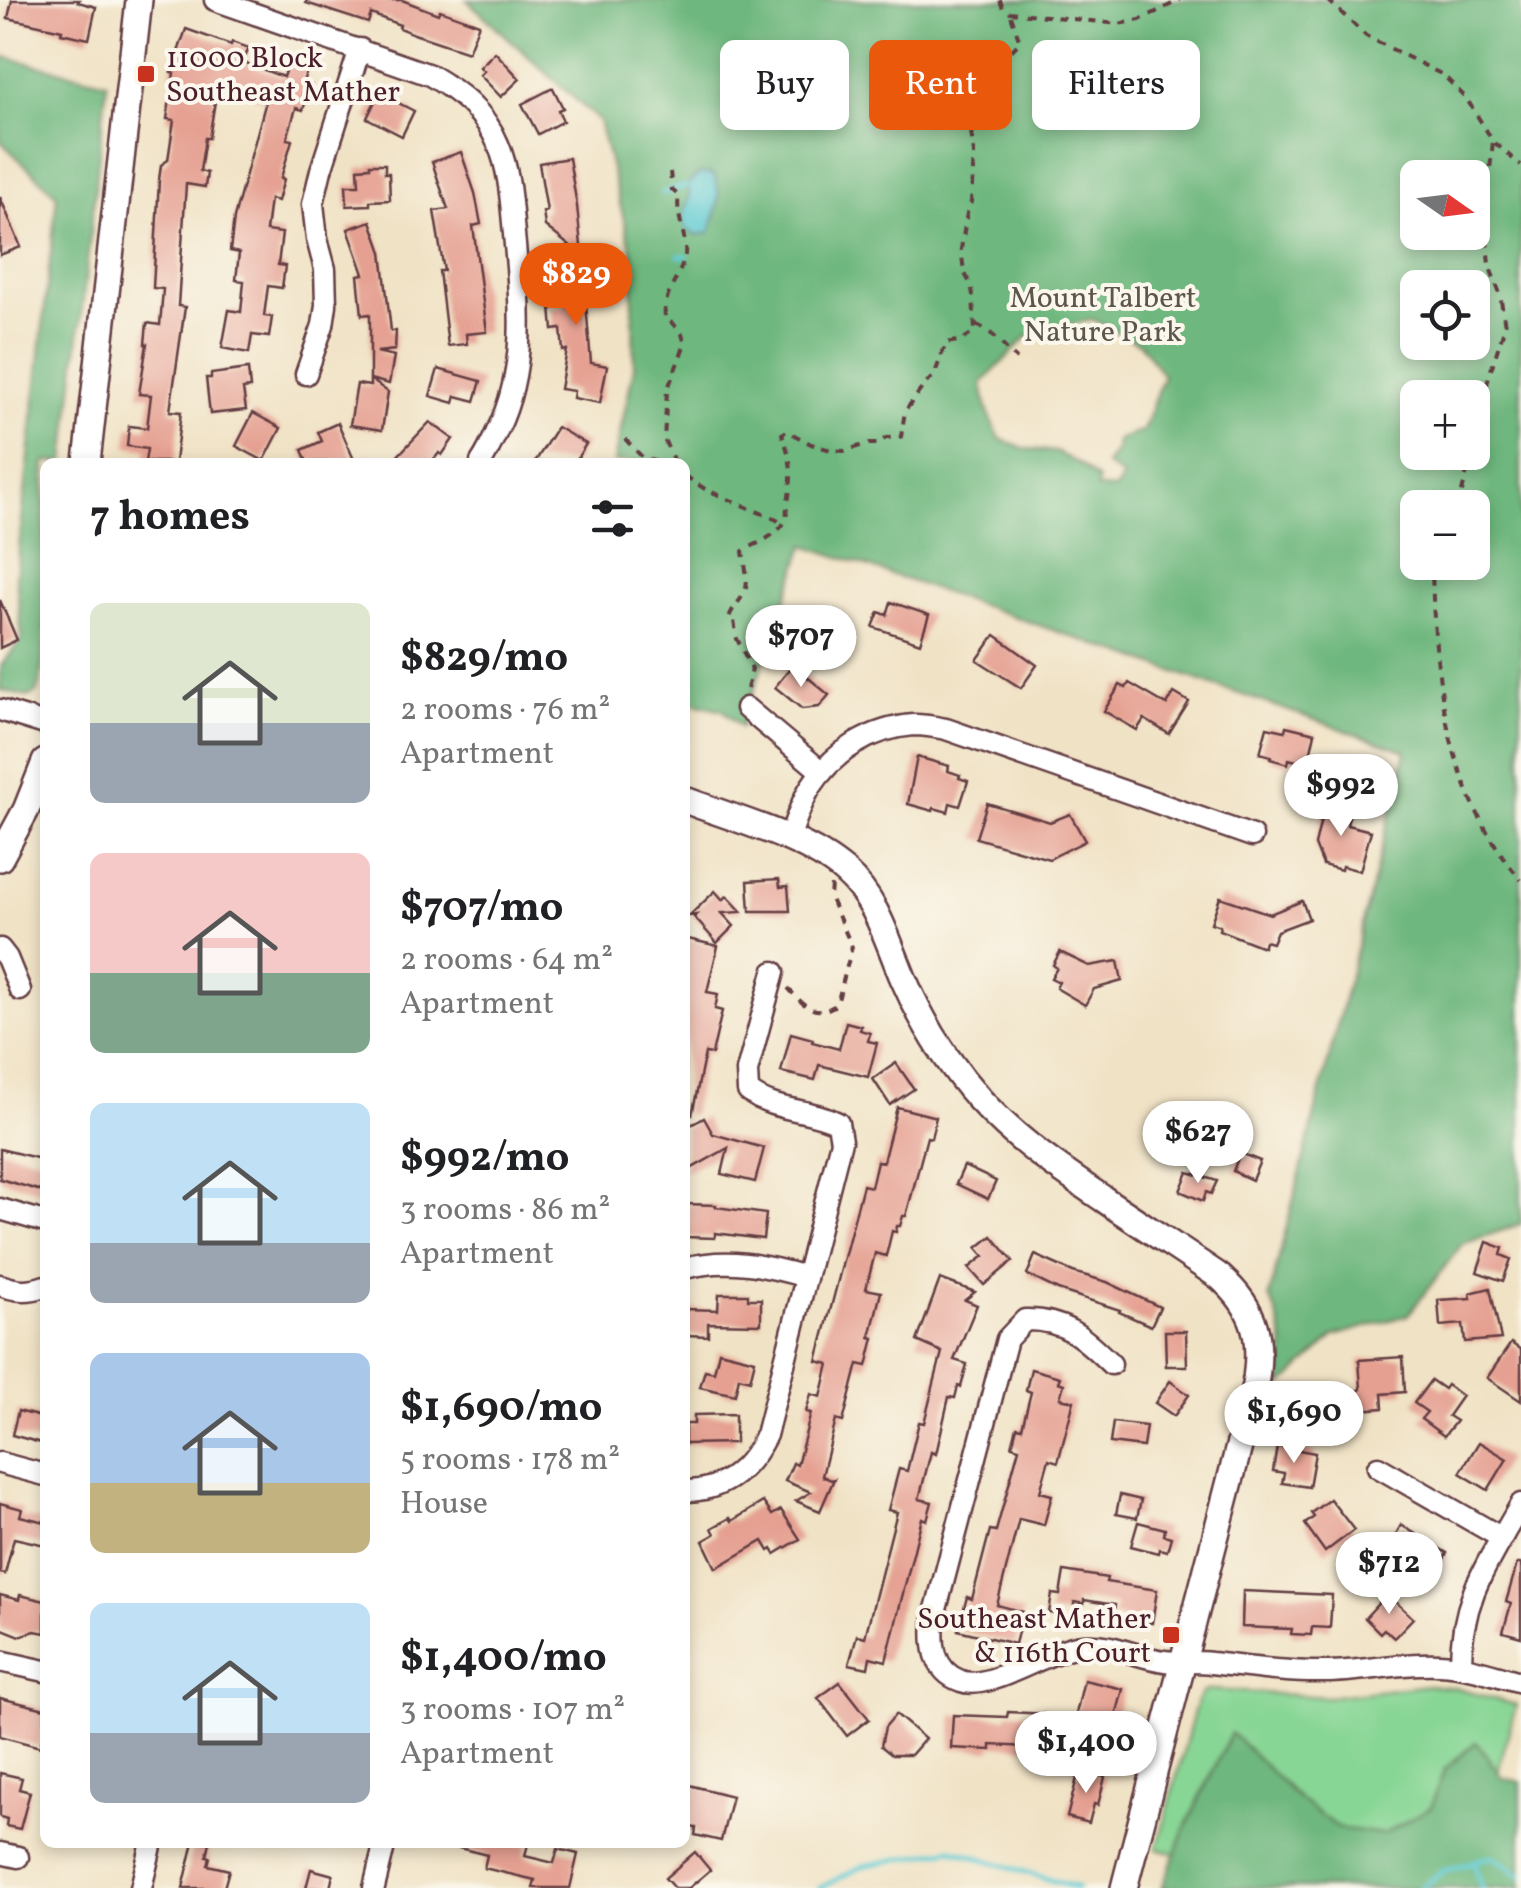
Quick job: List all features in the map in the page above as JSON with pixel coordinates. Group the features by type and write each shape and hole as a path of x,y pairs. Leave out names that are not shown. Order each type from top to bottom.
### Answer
{"street":[{"path":"87,458 139,0"},
{"path":"215,0 430,74 460,92 498,143 509,187 521,341 507,411 483,458"},
{"path":"306,374 326,305 325,268 313,204 360,49"},
{"path":"746,708 822,772"},
{"path":"0,710 40,722"},
{"path":"789,839 809,790 852,744 882,731 916,725 946,729 1252,836"},
{"path":"0,858 40,775"},
{"path":"690,802 813,850 853,879 874,906 930,1032 980,1100 1028,1145 1220,1277 1250,1312 1258,1341 1256,1385 1124,1888"},
{"path":"0,950 8,958 20,990"},
{"path":"690,1491 723,1484 741,1472 766,1435 841,1141 838,1124 823,1115 759,1100 748,1091 747,1071 774,972"},
{"path":"0,1210 40,1221"},
{"path":"690,1267 760,1264 806,1277"},
{"path":"0,1285 16,1291 40,1288"},
{"path":"1112,1364 1089,1342 1045,1320 1025,1320 1008,1339 934,1617 932,1646 944,1671 962,1682 977,1682 1087,1644 1110,1646 1164,1661 1326,1672 1422,1664 1461,1666 1521,1682"},
{"path":"0,1463 40,1474"},
{"path":"1378,1467 1502,1538"},
{"path":"1461,1666 1462,1628 1470,1597 1521,1504"},
{"path":"0,1661 40,1671"},
{"path":"142,1888 151,1848"},
{"path":"374,1888 383,1848"}],"path":[{"path":"1000,2 1002,9 1010,12 1118,24 1140,20 1180,0"},
{"path":"1328,0 1366,36 1444,74 1466,98 1493,141 1521,166"},
{"path":"746,708 743,706 752,669 737,640 734,621 728,618 747,588 744,551 782,526 792,494 791,460 782,434 788,431 831,450 901,437 906,410 934,376 946,343 963,340 975,330 971,285 964,272 961,250 971,202 974,154 968,108 974,99 976,74 1006,56 1020,42 1010,12"},
{"path":"1488,380 1504,326 1500,294 1489,266 1485,217 1493,141"},
{"path":"670,172 672,190 679,196 685,257 664,307 665,316 681,330 685,344 668,391 664,439 671,458"},
{"path":"976,325 993,334 1016,359"},
{"path":"625,439 645,458"},
{"path":"690,479 777,520 782,526"},
{"path":"1432,580 1434,641 1450,744 1469,796 1500,856 1521,880"},
{"path":"774,972 808,1008 829,1010 837,1004 852,947 830,897 829,887 842,869"}],"green space":[{"name":"Mount Talbert Nature Park","path":"467,0 1521,0 1521,1224 1462,1244 1408,1315 1334,1336 1280,1388 1283,1341 1269,1297 1406,751 805,545 741,727 723,710 690,702 690,458 615,458 634,367 632,252 599,121","holes":["1092,319 1141,344 1163,376 1143,431 1117,440 1116,450 1106,465 1123,477 1115,490 1097,488 1098,480 1056,452 1021,448 1000,439 987,410 982,383 1027,337"]},
{"path":"0,56 107,82 65,458 40,458 40,684 36,693 27,697 0,690 0,667 22,639 16,576 57,195 0,141"},
{"path":"1428,1685 1516,1705 1495,1783 1521,1888 1313,1888 1157,1849 1197,1701 1203,1692 1327,1697"},
{"path":"1231,1733 1300,1800 1338,1828 1383,1834 1431,1807 1444,1770 1476,1742 1503,1778 1521,1782 1521,1888 1162,1888 1184,1831"}],"water":[{"path":"699,174 713,174 718,196 710,233 695,235 686,229 683,217 690,194 686,186"}],"building":[{"path":"12,0 79,0 96,7 89,39 8,18"},
{"path":"402,0 479,24 468,52 371,14 368,23 306,3"},
{"path":"186,29 249,48 243,62 283,77 288,62 307,68 303,83 311,85 303,110 296,108 287,139 292,140 278,201 270,199 266,231 282,233 278,265 285,266 282,288 268,286 264,316 272,317 269,337 252,335 249,353 222,348 229,310 241,312 244,281 236,280 239,253 230,251 234,218 266,101 218,83 200,171 207,173 205,187 186,184 178,306 185,307 170,411 181,412 175,458 146,458 147,449 127,446 129,426 147,428 151,395 139,394 147,323 160,325 163,289 153,288 159,180 161,165 168,160 174,120 167,119 174,73 171,72"},
{"path":"495,52 520,79 501,97 480,75 484,71 480,67"},
{"path":"553,88 563,108 558,110 563,121 538,134 522,104"},
{"path":"379,93 414,111 402,136 367,118"},
{"path":"461,152 481,224 473,226 487,332 466,334 467,344 448,346 439,271 444,271 434,211 448,209 432,162"},
{"path":"569,158 582,256 545,226 543,212 547,211 539,163"},
{"path":"385,164 390,200 347,206 346,185 359,185 358,168"},
{"path":"0,197 21,247 0,255"},
{"path":"371,221 382,252 391,331 396,331 395,350 377,352 394,356 389,384 370,379 370,314 362,315 358,275 364,274 348,229"},
{"path":"592,257 593,291 585,292 591,363 607,366 600,403 573,398 574,391 560,389 567,350 563,351 561,329 553,330 551,307 564,306 564,279 547,279 547,258"},
{"path":"248,369 250,388 243,389 246,410 210,414 206,378"},
{"path":"438,369 481,381 475,401 456,396 454,403 430,396"},
{"path":"370,379 388,392 382,430 350,425 357,384 370,386"},
{"path":"253,413 281,428 266,458 236,446"},
{"path":"430,422 453,439 435,458 396,458"},
{"path":"338,423 353,458 305,458 302,450 322,441 318,432"},
{"path":"557,427 586,444 577,458 538,458"},
{"path":"0,600 17,640 0,648"},
{"path":"891,602 929,615 920,643 873,627 879,612 887,615"},
{"path":"995,635 1037,665 1021,688 977,660"},
{"path":"793,665 829,695 819,707 802,709 775,687"},
{"path":"1129,683 1167,705 1174,693 1189,702 1169,734 1144,719 1137,730 1104,711 1120,685 1126,688"},
{"path":"1286,726 1315,733 1308,764 1289,759 1288,764 1260,753 1267,727 1285,731"},
{"path":"917,757 949,766 948,771 968,781 960,806 950,803 948,812 908,804"},
{"path":"1325,802 1351,809 1347,825 1371,831 1360,871 1323,865 1315,845"},
{"path":"987,803 1050,822 1070,814 1085,841 1049,859 976,838"},
{"path":"779,879 780,887 788,886 790,911 750,911 748,881"},
{"path":"715,891 723,900 727,896 742,912 722,913 734,926 717,943 696,915 690,915"},
{"path":"1220,897 1270,914 1302,901 1309,919 1277,931 1272,943 1265,941 1263,947 1219,930 1220,926 1211,923"},
{"path":"690,939 718,946 707,992 718,994 715,1009 722,1011 712,1054 705,1053 692,1115"},
{"path":"1060,952 1089,966 1118,961 1122,981 1094,989 1085,1005 1056,988 1059,982 1051,978"},
{"path":"846,1022 861,1026 860,1030 870,1033 868,1041 877,1043 868,1077 819,1065 815,1080 781,1072 791,1033 839,1049"},
{"path":"896,1063 914,1089 890,1105 873,1079"},
{"path":"897,1107 936,1117 906,1216 896,1232 892,1231 886,1256 875,1253 866,1289 881,1292 870,1337 874,1338 867,1366 858,1364 843,1422 836,1420 822,1476 834,1479 820,1511 796,1501 811,1492 785,1481 793,1463 797,1465 811,1413 806,1412 811,1394 821,1397 829,1364 817,1361 863,1185 871,1187 877,1161 883,1162"},
{"path":"704,1118 713,1134 764,1148 755,1182 722,1174 728,1148 690,1169 690,1125"},
{"path":"0,1149 40,1159 40,1191 0,1179"},
{"path":"1240,1153 1260,1161 1252,1180 1233,1171"},
{"path":"964,1166 996,1181 988,1199 956,1184"},
{"path":"1188,1172 1217,1181 1203,1201 1180,1191"},
{"path":"690,1204 766,1214 763,1239 715,1233 715,1238 690,1237"},
{"path":"992,1236 1013,1261 984,1285 969,1268 984,1256 977,1248"},
{"path":"1487,1242 1503,1248 1501,1255 1511,1259 1503,1281 1477,1272"},
{"path":"1035,1255 1160,1307 1151,1326 1120,1310 1058,1290 1027,1275"},
{"path":"940,1279 975,1292 965,1300 977,1305 954,1360 967,1364 955,1398 949,1397 936,1454 931,1452 919,1499 932,1502 927,1520 922,1518 886,1661 870,1657 868,1668 849,1664 857,1635 865,1637 897,1512 888,1510 899,1469 907,1471 942,1352 917,1341"},
{"path":"1490,1288 1501,1339 1465,1342 1463,1324 1440,1326 1438,1300 1471,1298 1470,1293"},
{"path":"719,1294 748,1294 748,1299 761,1299 761,1324 708,1323 708,1336 690,1335 690,1309 718,1310"},
{"path":"1165,1331 1186,1331 1187,1366 1166,1366"},
{"path":"1511,1343 1521,1350 1521,1401 1487,1378"},
{"path":"719,1351 755,1360 750,1380 739,1377 735,1395 700,1387 705,1370 714,1372"},
{"path":"1403,1357 1405,1392 1382,1394 1383,1408 1359,1410 1321,1434 1303,1405 1330,1389 1338,1402 1361,1389 1359,1360"},
{"path":"1031,1369 1060,1377 1058,1382 1064,1384 1060,1398 1074,1401 1058,1462 1049,1459 1040,1492 1052,1495 1044,1525 1019,1519 997,1605 1023,1612 1015,1644 958,1630 967,1597 972,1599 990,1530 996,1531 1019,1448 1012,1446 1017,1427 1022,1428 1031,1392 1026,1390"},
{"path":"1431,1380 1462,1396 1448,1416 1456,1421 1444,1436 1421,1419 1427,1412 1414,1403"},
{"path":"1170,1381 1189,1395 1174,1416 1155,1403"},
{"path":"18,1411 40,1417 40,1443 12,1435"},
{"path":"735,1414 735,1443 690,1444 694,1415"},
{"path":"1113,1422 1146,1426 1143,1447 1110,1443"},
{"path":"1479,1442 1507,1459 1488,1490 1460,1473"},
{"path":"1277,1446 1315,1453 1309,1487 1282,1483 1284,1473 1273,1471"},
{"path":"1120,1495 1141,1500 1137,1518 1116,1514"},
{"path":"1330,1499 1354,1530 1325,1552 1305,1524 1314,1517 1311,1513"},
{"path":"763,1502 772,1515 781,1510 800,1539 775,1554 763,1541 716,1568 703,1541 715,1534 712,1528"},
{"path":"0,1503 22,1509 20,1516 40,1521 40,1544 14,1538 5,1574 0,1573"},
{"path":"1138,1522 1165,1529 1164,1535 1171,1537 1167,1551 1159,1549 1158,1553 1131,1546"},
{"path":"1401,1525 1447,1553 1432,1582 1384,1556"},
{"path":"1517,1564 1521,1564 1521,1637 1503,1632 1511,1604 1506,1602"},
{"path":"1064,1571 1157,1590 1152,1623 1113,1617 1115,1605 1084,1600 1084,1604 1075,1602 1073,1617 1049,1613 1052,1594 1060,1595"},
{"path":"1243,1591 1332,1595 1330,1628 1312,1627 1311,1635 1291,1634 1292,1629 1242,1627"},
{"path":"1387,1594 1413,1618 1394,1638 1384,1629 1380,1633 1365,1618"},
{"path":"0,1595 40,1600 40,1632 20,1636 0,1628"},
{"path":"1084,1680 1123,1689 1114,1724 1076,1714"},
{"path":"840,1682 869,1719 847,1736 818,1698"},
{"path":"0,1698 40,1708 40,1747 0,1736"},
{"path":"1008,1712 1048,1714 1046,1748 951,1748 953,1715 1007,1717"},
{"path":"896,1714 925,1739 911,1755 892,1755 881,1746 885,1727"},
{"path":"1079,1770 1105,1777 1089,1823 1067,1817"},
{"path":"0,1773 22,1778 19,1789 30,1792 20,1829 6,1826 7,1819 0,1817"},
{"path":"690,1785 732,1796 721,1841 695,1835 696,1828 690,1827"},
{"path":"193,1848 209,1848 208,1865 229,1870 224,1888 183,1888"},
{"path":"459,1848 527,1848 525,1856 554,1863 558,1849 578,1854 570,1888 533,1888 535,1880 484,1868 487,1855"},
{"path":"695,1852 710,1870 689,1888 674,1888 665,1878"},
{"path":"311,1869 333,1875 330,1888 306,1888"}],"waterway":[{"path":"663,193 686,186"},
{"path":"679,256 687,256"},
{"path":"820,1888 863,1866 951,1849 1077,1888"},
{"path":"1421,1888 1443,1871 1492,1856 1521,1875"},
{"path":"1474,1862 1481,1888"}],"place":[{"name":"11000 Block Southeast Mather","path":"146,74"},
{"name":"Southeast Mather & 116th Court","path":"1171,1635"}]}
